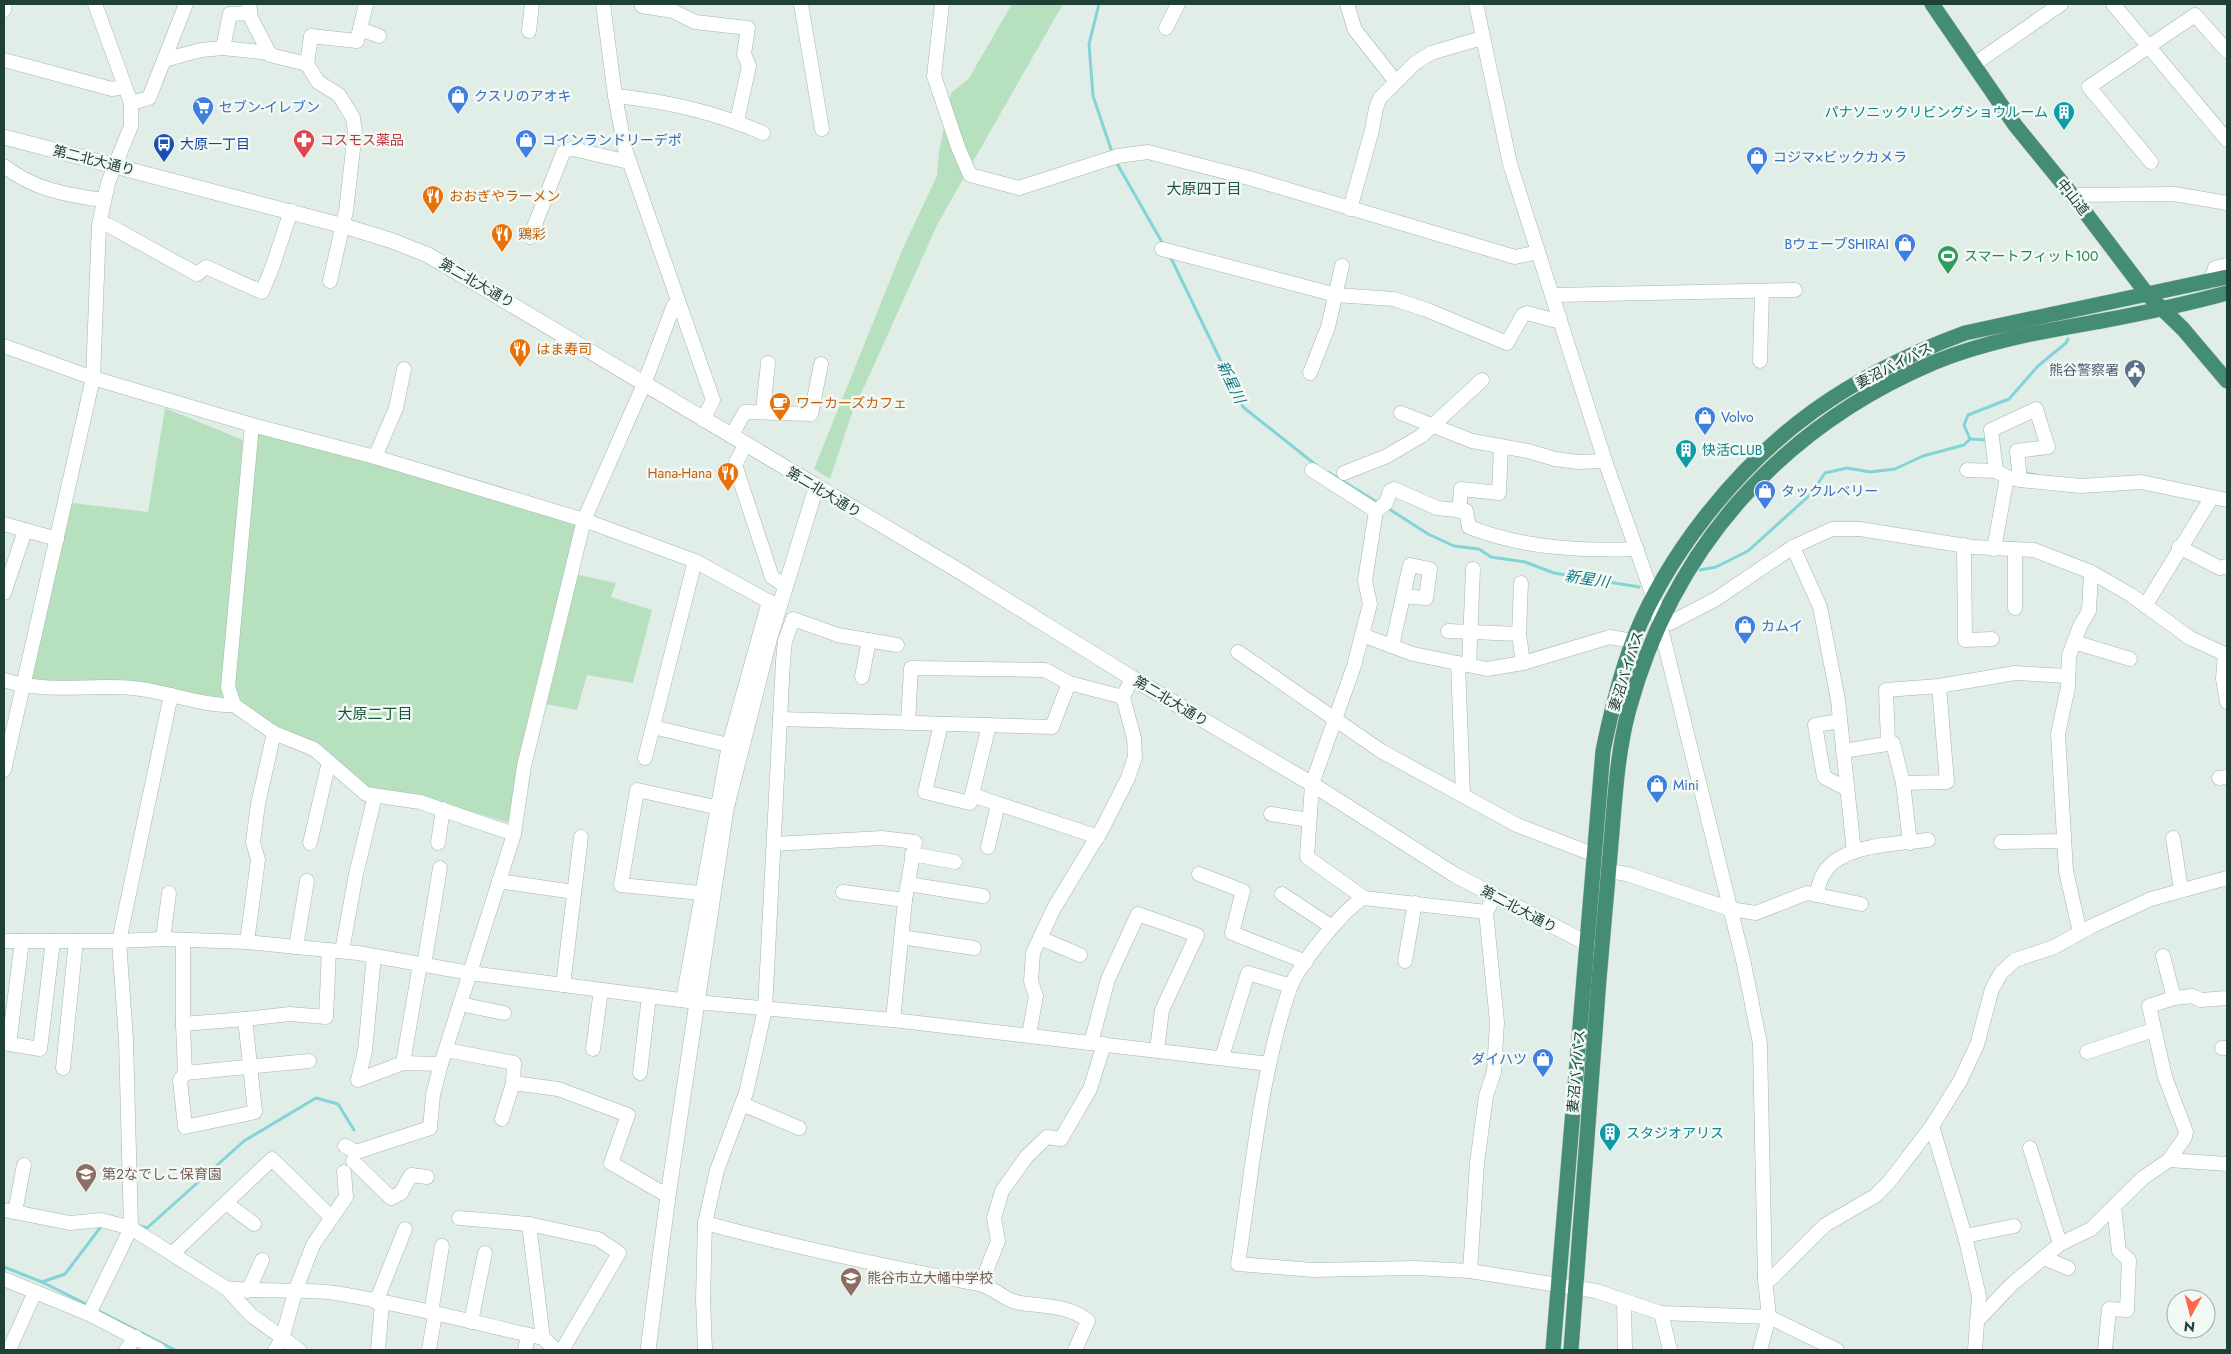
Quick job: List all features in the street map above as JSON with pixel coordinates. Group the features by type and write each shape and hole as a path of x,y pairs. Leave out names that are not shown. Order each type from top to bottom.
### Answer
{"highway":[{"name":"中山道","path":"1932,4 2015,125 2072,195 2147,294 2183,329 2227,381"},
{"name":"妻沼バイパス","path":"1553,1350 1603,751 1613,707 1634,642 1653,596 1689,539 1716,502 1741,473 1775,440 1836,395 1883,368 1926,347 1965,333 2227,277"},
{"name":"妻沼バイパス","path":"1571,1350 1602,950 1620,752 1632,702 1660,621 1696,556 1728,512 1788,451 1845,409 1890,384 1971,348 2015,336 2161,308 2227,293"}],"street":[{"path":"4,10 5,4"},
{"path":"4,770 93,378 99,224 103,200 114,165 131,126 131,103 95,4"},
{"path":"131,103 149,98 186,4"},
{"path":"330,281 344,226 355,132 353,118 339,95 318,82 307,64 311,36 357,41 366,4"},
{"path":"529,31 532,4"},
{"path":"603,4 615,96 630,162 713,400 703,420"},
{"path":"801,4 822,129"},
{"path":"942,4 934,76 958,147 970,175 1019,188 1115,158 1148,152 1175,158 1515,257 1538,252"},
{"path":"1166,28 1178,4"},
{"path":"1347,4 1355,30 1396,82"},
{"path":"1476,4 1504,144 1538,252 1554,295 1605,461 1653,596 1660,621 1744,964 1760,1044 1765,1279 1768,1317 1760,1350"},
{"path":"1973,65 2061,4"},
{"path":"2113,4 2227,140"},
{"path":"651,6 673,11 696,22 748,28 744,54 749,66 736,121"},
{"path":"223,48 230,14 249,8 270,55 307,64"},
{"path":"2151,162 2089,87 2196,14 2227,52"},
{"path":"360,29 379,36"},
{"path":"1350,210 1380,98 1415,63 1431,53 1482,38"},
{"path":"164,60 201,50 223,48 270,53"},
{"path":"4,60 112,89 124,87"},
{"path":"615,96 660,100 736,121 763,133"},
{"name":"第二北大通り","path":"4,137 291,211 390,240 428,255 816,488 956,569 1132,678 1312,784 1455,875 1602,950"},
{"path":"530,236 562,153 566,150 630,162"},
{"path":"4,166 32,184 68,195 103,200"},
{"path":"2072,195 2174,194 2227,203"},
{"path":"99,224 108,225 197,274 206,267 262,292 291,211"},
{"path":"1166,250 1336,295 1394,300 1427,310 1507,343 1523,315 1527,313 1553,320 1560,318"},
{"path":"2211,280 2215,268 2227,265"},
{"path":"1310,372 1328,326 1342,266"},
{"path":"1554,295 1796,290"},
{"path":"1760,361 1762,291"},
{"path":"345,1146 356,1152 430,1128 433,1095 441,1064 514,834 524,766 584,520 644,384 674,305 678,303"},
{"path":"4,346 93,378 252,425 375,457 584,520 695,561 774,604"},
{"path":"763,411 768,363"},
{"path":"731,436 745,412 763,411 811,414 821,364"},
{"path":"375,457 396,408 404,369"},
{"path":"1344,473 1387,456 1421,436 1482,380"},
{"path":"1402,413 1472,441 1556,459 1578,462 1605,461"},
{"path":"234,705 228,687 252,425"},
{"path":"745,445 735,465 772,577 785,586"},
{"path":"1459,510 1461,489 1500,493 1501,446"},
{"path":"1312,470 1380,508"},
{"path":"1966,470 2007,472 2081,486 2141,482 2227,500"},
{"path":"1994,549 2007,472"},
{"path":"648,1350 690,1001 721,808 735,747 774,604 785,586 816,488"},
{"path":"1486,912 1364,898 1307,857 1312,784 1354,666 1370,604 1365,580 1380,508 1390,491 1394,489 1437,508 1466,511 1469,527 1498,538 1592,551 1637,550"},
{"path":"2145,606 2179,547 2212,497"},
{"path":"4,524 57,539"},
{"path":"1660,621 1670,623 1716,599 1793,547 1832,529 1866,530 1994,549 2034,550 2091,572 2145,606 2190,638 2226,655 2222,678 2227,702"},
{"path":"4,593 25,531"},
{"path":"1964,545 1965,640 1992,639"},
{"path":"1793,547 1820,607 1840,721 1854,852"},
{"path":"2179,547 2220,568 2227,566"},
{"path":"2014,549 2014,608"},
{"path":"646,758 695,561"},
{"path":"1462,795 1464,664 1471,632 1473,569"},
{"path":"2080,933 2066,870 2058,734 2068,676 2069,656 2089,611 2091,572"},
{"path":"1521,583 1519,634 1523,664"},
{"path":"1392,646 1403,596"},
{"path":"735,747 770,636 774,604"},
{"path":"705,1350 703,1299 705,1223 718,1170 742,1104 765,1009 785,641 793,619 838,635 897,645"},
{"path":"1448,631 1519,634"},
{"path":"1362,635 1413,654 1486,668 1523,664 1610,637 1634,642"},
{"path":"770,636 785,641"},
{"path":"862,677 869,640"},
{"path":"2074,642 2130,659"},
{"path":"1238,652 1381,751 1518,824 1595,855"},
{"path":"908,723 911,668 1045,670 1069,683 1123,697"},
{"path":"1888,743 1886,690 1939,686 2015,673 2068,676"},
{"path":"1029,1036 1036,996 1031,981 1033,953 1054,908 1098,837 1128,778 1135,757 1134,738 1123,697 1132,678"},
{"path":"4,680 24,687 48,690 75,687 133,688 234,705 274,733 314,749 366,794 420,802 514,834"},
{"path":"780,719 1052,727 1069,683"},
{"path":"1903,783 1946,782 1939,686"},
{"path":"89,1314 131,1228 126,1040 119,941 171,695"},
{"path":"1840,721 1815,725 1824,777 1847,789"},
{"path":"941,724 925,792 970,803 989,726"},
{"path":"653,727 735,747"},
{"path":"247,942 258,860 253,842 254,833 258,804 274,733"},
{"path":"1843,750 1892,743 1903,783 1910,842"},
{"path":"310,843 329,762"},
{"path":"706,894 621,885 636,790 721,808"},
{"path":"972,795 1098,837"},
{"path":"182,1024 290,1014 326,1018 335,951 375,796"},
{"path":"988,846 998,804"},
{"path":"438,843 443,809"},
{"path":"1271,814 1309,820"},
{"path":"563,985 580,837"},
{"path":"774,844 882,838 915,842 905,900 893,1020"},
{"path":"2172,838 2181,890"},
{"path":"1816,895 1824,872 1842,856 1863,848 1928,840"},
{"path":"2001,842 2064,840"},
{"path":"912,854 955,862"},
{"path":"403,1062 440,868"},
{"path":"1609,871 1627,874 1730,909 1756,913 1807,893 1861,904"},
{"path":"1199,874 1243,891 1232,933 1306,962"},
{"path":"1765,1279 1772,1279 1825,1225 1875,1196 1889,1182 1932,1126 1960,1081 1978,1045 1992,989 2001,973 2015,960 2054,947 2151,899 2227,878"},
{"path":"296,947 307,881"},
{"path":"499,881 574,892"},
{"path":"908,884 983,896"},
{"path":"843,892 905,900"},
{"path":"163,939 169,893"},
{"path":"1282,894 1332,927"},
{"path":"1470,1270 1477,1163 1486,1096 1494,1072 1497,1022 1486,912 1494,896"},
{"path":"1364,898 1354,903 1332,927 1291,986 1269,1064 1238,1264 1313,1270 1416,1268 1470,1270 1596,1291 1661,1313 1768,1317 1837,1350"},
{"path":"1405,961 1415,904"},
{"path":"981,1284 998,1241 994,1218 1002,1191 1027,1156 1047,1137 1061,1139 1090,1089 1108,979 1138,914 1197,935 1162,1010 1157,1050"},
{"path":"901,937 974,948"},
{"path":"1040,938 1080,955"},
{"path":"4,941 163,939 247,942 374,956 470,973 690,1001 893,1020 1269,1064"},
{"path":"183,940 182,1024 185,1073 180,1080 185,1127 255,1112 245,1019"},
{"path":"22,941 7,1044 40,1049 53,941"},
{"path":"63,1068 76,941"},
{"path":"374,956 365,1051 358,1080 403,1062 441,1064"},
{"path":"2163,956 2174,998"},
{"path":"1222,1058 1248,973 1291,986"},
{"path":"593,1048 601,990"},
{"path":"640,1073 649,996"},
{"path":"1978,1320 2011,1285 2060,1244 2091,1229 2144,1178 2169,1160 2185,1137 2186,1132 2164,1077 2149,1006 2174,998 2192,996 2201,1000 2227,998"},
{"path":"460,1004 504,1012"},
{"path":"2087,1052 2153,1030"},
{"path":"446,1050 514,1062 513,1083 502,1119"},
{"path":"185,1073 309,1061"},
{"path":"513,1083 558,1089 628,1115 611,1163 668,1196"},
{"path":"742,1104 799,1128"},
{"path":"1932,1126 1966,1236 1979,1296 1975,1350"},
{"path":"2030,1148 2060,1244"},
{"path":"173,1253 272,1159 332,1218"},
{"path":"2169,1160 2227,1164"},
{"path":"353,1161 391,1198 401,1193 411,1175 427,1178"},
{"path":"24,1165 9,1211 70,1223 102,1220 131,1228 226,1288 279,1345 299,1350"},
{"path":"279,1345 296,1289 313,1245 346,1197 344,1172"},
{"path":"226,1203 254,1224"},
{"path":"2105,1350 2109,1309 2128,1310 2129,1260 2119,1251 2114,1206"},
{"path":"459,1218 529,1224 598,1239 619,1253 562,1350"},
{"path":"705,1223 932,1276 981,1284 1014,1302 1050,1306 1083,1316 1088,1321 1075,1350"},
{"path":"529,1224 543,1338"},
{"path":"1966,1236 2014,1226"},
{"path":"378,1350 379,1302 405,1230"},
{"path":"430,1350 442,1246"},
{"path":"471,1322 485,1253"},
{"path":"2044,1258 2068,1268"},
{"path":"248,1291 262,1260"},
{"path":"4,1279 89,1314 159,1350"},
{"path":"226,1288 248,1291 296,1289 379,1302 543,1338 556,1350"},
{"path":"9,1350 35,1292"},
{"path":"1624,1302 1625,1350"},
{"path":"1661,1313 1670,1350"},
{"path":"525,1350 528,1335"},
{"path":"126,1350 136,1337"}],"green space":[{"path":"1012,4 1063,4 938,223 851,416 830,479 814,469 903,248 937,176 939,152 951,93 969,78"},
{"path":"165,408 243,440 222,698 31,683 72,503 148,512"},
{"path":"254,429 578,524 510,823 418,796 370,791 242,702 232,687"},
{"path":"575,574 616,583 611,597 652,610 633,683 587,675 577,710 545,704"}],"waterway":[{"name":"新星川","path":"1099,4 1089,44 1093,96 1113,155"},
{"name":"新星川","path":"1115,160 1163,244"},
{"name":"新星川","path":"1170,256 1243,407 1316,465"},
{"name":"新星川","path":"1700,570 1716,567 1748,551 1811,494 1825,473 1847,468 1870,472 1895,469 1923,456 1964,445 1970,439 1964,425 1968,415 2009,399 2038,366 2066,343 2068,339"},
{"path":"1970,439 1986,440 1987,442"},
{"name":"新星川","path":"1328,472 1380,504"},
{"path":"2023,473 2036,475"},
{"name":"新星川","path":"1386,507 1428,534 1454,546 1479,549 1491,557 1525,562 1554,573 1639,587"},
{"path":"140,1226 147,1228 244,1141 316,1098 338,1104 354,1130"},
{"path":"42,1282 65,1274 103,1224"},
{"path":"4,1267 42,1282 90,1306"},
{"path":"95,1309 175,1350"}],"place":[{"name":"クスリのアオキ","path":"458,115"},
{"name":"セブン-イレブン","path":"203,126"},
{"name":"パナソニックリビングショウルーム","path":"2064,131"},
{"name":"コスモス薬品","path":"304,159"},
{"name":"コインランドリーデポ","path":"526,159"},
{"name":"大原一丁目","path":"164,163"},
{"name":"コジマ×ビックカメラ","path":"1757,176"},
{"name":"おおぎやラーメン","path":"433,215"},
{"name":"鶏彩","path":"502,253"},
{"name":"BウェーブSHIRAI","path":"1905,263"},
{"name":"スマートフィット100","path":"1948,275"},
{"name":"はま寿司","path":"520,368"},
{"name":"熊谷警察署","path":"2135,389"},
{"name":"ワーカーズカフェ","path":"780,422"},
{"name":"Volvo","path":"1705,436"},
{"name":"快活CLUB","path":"1686,469"},
{"name":"Hana-Hana","path":"728,492"},
{"name":"タックルベリー","path":"1765,510"},
{"name":"カムイ","path":"1745,645"},
{"name":"Mini","path":"1657,804"},
{"name":"ダイハツ","path":"1543,1078"},
{"name":"スタジオアリス","path":"1610,1152"},
{"name":"第2なでしこ保育園","path":"86,1193"},
{"name":"熊谷市立大幡中学校","path":"851,1297"}],"district":[{"name":"大原四丁目","path":"1204,189"},
{"name":"大原二丁目","path":"375,714"}]}
